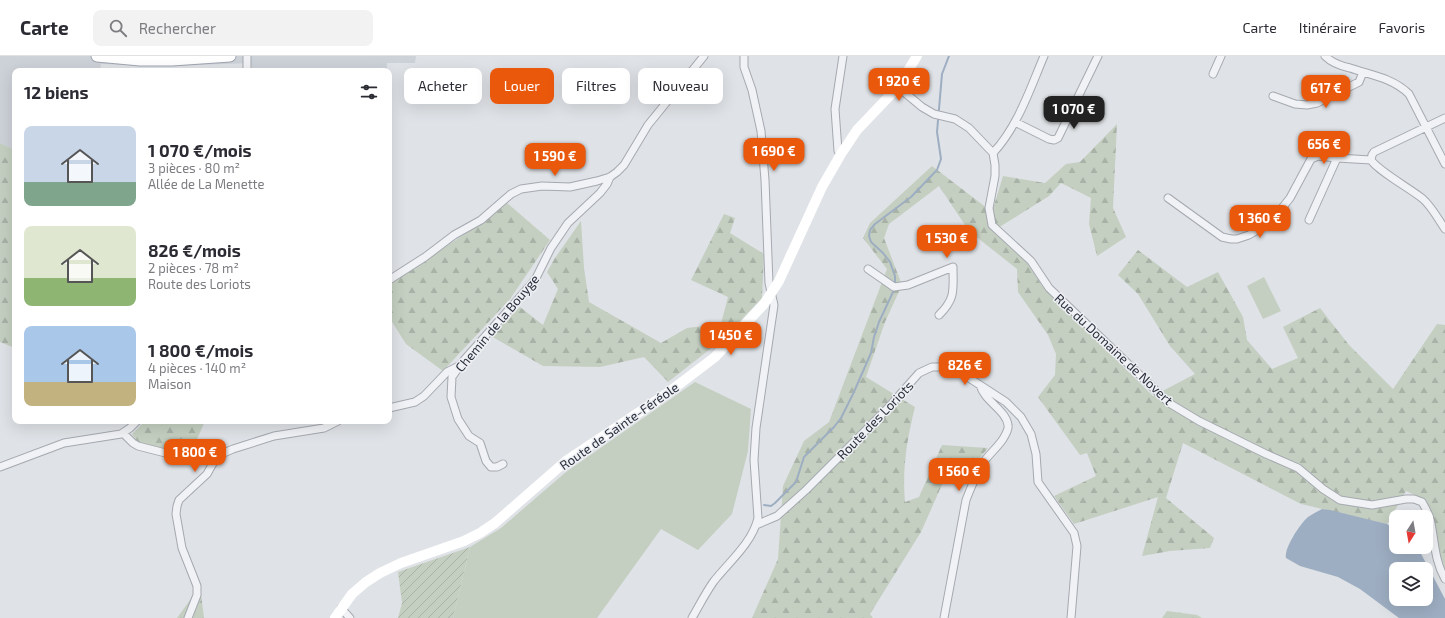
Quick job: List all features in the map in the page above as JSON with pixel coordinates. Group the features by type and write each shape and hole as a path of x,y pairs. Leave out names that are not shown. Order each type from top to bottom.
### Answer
{"main road":[{"path":"97,56 140,60 172,60 230,56"},
{"name":"Route de Sainte-Féréole","path":"335,618 352,594 380,573 401,563 464,541 495,524 566,461 665,395 715,357 764,304 772,293 779,282 822,187 841,154 857,130 898,87 917,56"}],"street":[{"path":"247,56 247,68"},
{"path":"392,278 425,257 454,235 481,220 511,194 521,189 542,186 570,187 597,181 616,172 624,165 648,124 704,56"},
{"path":"692,618 713,582 749,539 758,518 754,460 756,428 774,305 769,283 765,180 761,131 752,90 744,67 744,56"},
{"path":"841,154 838,151 835,109 843,56"},
{"path":"898,87 922,108 934,114 955,119 969,128 993,153 1015,122 1044,56"},
{"path":"1015,122 1049,139 1054,140 1058,138 1098,56"},
{"path":"1213,74 1221,56"},
{"path":"1325,56 1340,65 1383,78 1401,86 1409,94 1445,164"},
{"path":"1273,96 1295,104 1307,105 1317,103 1359,82 1363,72"},
{"path":"1371,160 1374,152 1445,118"},
{"name":"Rue du Domaine de Novert","path":"993,153 995,176 989,208 992,225 1031,261 1050,288 1169,403 1199,421 1298,468 1323,489 1340,500 1372,505 1406,498 1422,502 1430,518 1436,559 1440,571 1445,579"},
{"path":"1168,198 1222,237 1237,239 1249,235 1271,222 1276,217 1290,198 1311,159 1318,156 1371,160 1373,163 1424,199 1445,229"},
{"path":"1309,220 1337,158"},
{"name":"Chemin de la Bouyge","path":"503,464 497,467 491,467 486,461 480,443 469,436 458,419 451,397 452,377 459,366 535,280 551,248 568,224 600,193 607,184 610,176"},
{"path":"868,269 894,287 908,285 953,267 952,298 948,306 939,315"},
{"path":"392,407 415,402 424,396 447,372 459,366"},
{"name":"Route des Loriots","path":"756,525 777,516 806,490 887,409 919,373 932,367 945,367 960,372 1006,402 1021,417 1031,434 1036,454 1038,482 1074,533 1077,546 1071,618"},
{"path":"944,618 966,500 972,482 984,462 1001,442 1008,425 1004,416 982,392 980,385"},
{"path":"0,467 64,443 123,433 134,424"},
{"path":"188,618 198,591 182,548 176,514 179,500 207,474 217,456 233,449 274,436 324,428 332,424"},
{"path":"123,433 138,446 189,459 214,461"},
{"path":"342,608 350,618"}],"shaded area":[{"path":"0,56 416,56 415,63 387,63 387,68 252,68 251,63 168,66 101,64 100,68 12,68 12,149 0,143"}],"green space":[{"path":"1117,124 1113,208 1126,237 1097,256 1089,224 1091,198 1061,183 1049,196 993,231 1028,264 1042,286 1153,396 1195,374 1170,346 1138,294 1118,275 1138,250 1187,287 1218,272 1243,317 1247,340 1272,369 1298,358 1283,327 1320,308 1349,345 1393,389 1437,324 1445,325 1445,573 1433,536 1433,510 1425,510 1421,498 1406,491 1395,510 1389,510 1389,521 1387,524 1301,504 1183,443 1166,498 1214,538 1210,548 1170,551 1142,556 1158,497 1074,524 1054,496 1096,476 1087,453 1080,455 1038,397 1055,375 1056,354 1048,335 1018,292 1017,269 969,231 939,186 889,224 884,238 902,285 885,322 866,377 915,407 906,454 904,478 905,502 919,497 942,445 988,448 973,466 953,460 921,532 870,614 873,618 752,618 778,559 783,486 804,441 829,422 887,269 863,238 870,223 932,166 992,212 1003,176 1045,183 1066,164 1080,162"},
{"path":"0,143 12,149 12,347 0,342"},
{"path":"507,203 550,240 510,299 443,371 406,344 392,322 392,281 482,223"},
{"path":"724,214 735,218 730,233 764,254 762,298 723,339 668,382 644,357 600,367 543,366 491,336 520,307 543,325 558,289 547,272 581,221 584,268 589,302 661,343 687,328 721,324 728,297 691,280"},
{"path":"1264,277 1281,311 1263,319 1247,286"},
{"path":"695,382 751,409 748,451 732,514 698,550 661,529 597,618 453,618 470,547 501,528 566,472"},
{"path":"142,424 204,424 190,455 138,442 132,434"},
{"path":"470,547 453,618 398,618 402,603 398,572"},
{"path":"200,586 204,618 177,618"},
{"path":"1167,611 1197,615 1202,618 1162,618"}],"water":[{"path":"1322,509 1387,524 1389,526 1389,554 1421,554 1425,562 1389,562 1389,606 1433,606 1433,576 1445,599 1445,618 1399,618 1360,589 1338,577 1300,566 1286,558 1287,548 1290,542 1297,530 1308,517"}],"waterway":[{"path":"764,505 771,506 796,482 804,457 841,418 871,353 879,322 893,292 895,276 890,262 871,242 869,236 870,230 875,224 911,197 937,170 941,159 937,132 942,74 949,56"}]}
